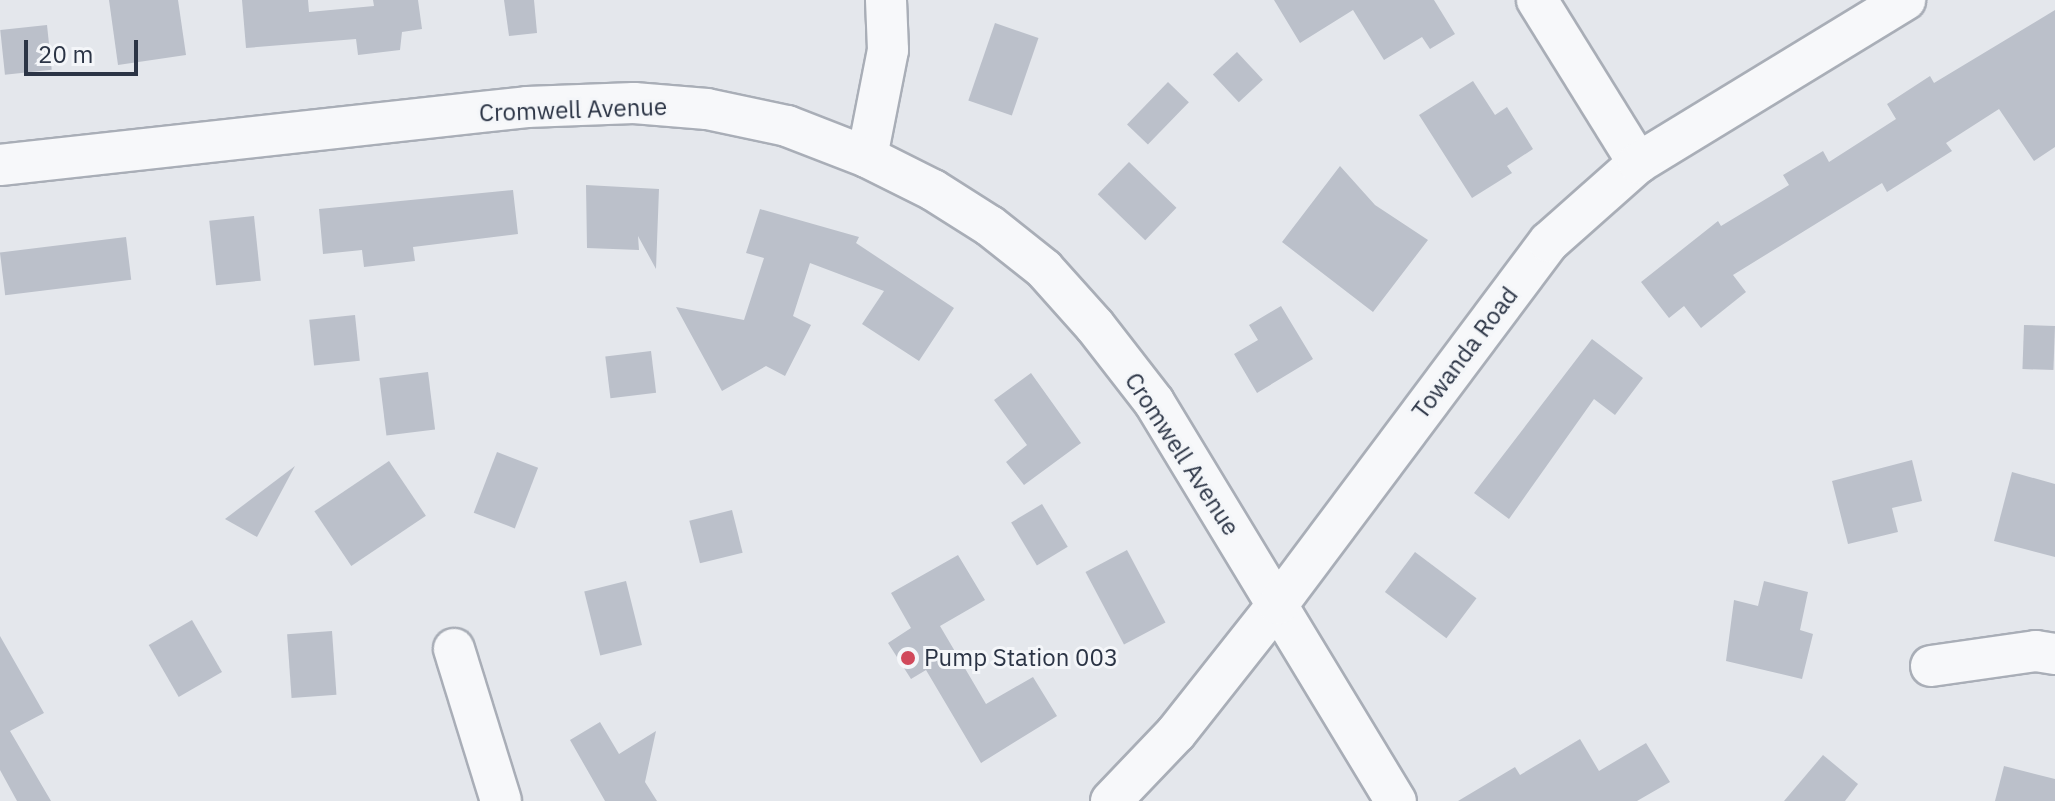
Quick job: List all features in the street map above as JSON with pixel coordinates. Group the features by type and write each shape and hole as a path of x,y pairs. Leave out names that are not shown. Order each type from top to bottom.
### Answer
{"street":[{"path":"867,157 888,50 886,0"},
{"path":"1537,0 1638,163"},
{"name":"Towanda Road","path":"1111,801 1176,733 1278,604 1549,242 1638,163 1905,0"},
{"name":"Cromwell Avenue","path":"0,165 527,107 634,103 707,109 787,126 867,157 933,190 1044,269 1154,402 1396,801"},
{"path":"454,649 501,801"},
{"path":"1931,666 2036,651 2055,654"}],"building":[{"path":"109,0 178,0 186,55 118,65"},
{"path":"242,0 308,0 309,12 374,6 373,0 418,0 422,29 402,32 400,50 358,55 356,39 246,48"},
{"path":"504,0 534,0 537,33 509,36"},
{"path":"1274,0 1434,0 1455,34 1430,49 1422,37 1384,60 1353,10 1300,43"},
{"path":"2055,10 2055,147 2034,161 1999,109 1946,143 1952,151 1887,192 1882,183 1733,275 1746,292 1701,328 1684,306 1669,318 1641,282 1718,221 1721,226 1789,185 1783,175 1823,151 1829,162 1896,119 1887,104 1930,76 1934,83"},
{"path":"995,23 1038,38 1012,116 968,101"},
{"path":"47,25 52,70 5,75 0,30"},
{"path":"1237,52 1263,80 1239,102 1213,75"},
{"path":"1473,81 1495,115 1507,107 1533,149 1507,166 1512,173 1472,198 1419,115"},
{"path":"1168,82 1189,102 1148,145 1127,124"},
{"path":"1129,162 1176,208 1145,240 1098,194"},
{"path":"1340,166 1375,205 1428,240 1373,312 1282,242"},
{"path":"586,185 659,189 656,269 638,236 639,250 587,248"},
{"path":"513,190 518,234 413,247 415,261 364,267 362,250 323,254 319,209"},
{"path":"760,209 859,237 856,243 954,308 919,361 862,324 884,291 810,263 793,316 811,325 785,376 766,366 722,391 676,307 744,320 764,258 746,253"},
{"path":"254,216 261,281 216,285 209,221"},
{"path":"126,237 131,280 5,295 0,252"},
{"path":"1281,306 1313,359 1257,393 1234,354 1258,340 1249,325"},
{"path":"355,315 360,361 314,366 309,320"},
{"path":"2024,325 2055,326 2053,370 2022,369"},
{"path":"1592,339 1643,378 1615,415 1594,399 1509,519 1474,493"},
{"path":"651,351 656,393 610,398 605,357"},
{"path":"428,372 435,430 386,436 379,378"},
{"path":"1031,373 1081,443 1024,485 1006,462 1027,445 994,400"},
{"path":"497,452 538,468 515,528 474,513"},
{"path":"1912,460 1922,501 1892,508 1898,532 1848,544 1832,481"},
{"path":"389,461 426,516 351,566 314,511"},
{"path":"295,466 257,537 225,519"},
{"path":"2012,472 2055,484 2055,557 1994,541"},
{"path":"1042,504 1068,547 1037,565 1011,523"},
{"path":"732,510 743,553 700,563 689,521"},
{"path":"1127,550 1165,622 1124,644 1086,572"},
{"path":"1415,552 1476,598 1446,638 1385,592"},
{"path":"958,555 985,600 940,626 986,704 1033,677 1057,716 981,763 926,670 911,679 888,643 911,628 891,593"},
{"path":"626,581 642,645 600,655 584,591"},
{"path":"1764,581 1808,592 1800,630 1813,634 1802,679 1726,661 1734,600 1758,606"},
{"path":"192,620 222,672 179,697 149,645"},
{"path":"332,631 336,695 292,698 287,634"},
{"path":"0,636 44,713 10,731 51,801 17,801 0,770"},
{"path":"600,722 619,754 656,731 645,782 657,801 605,801 570,740"},
{"path":"1580,739 1599,771 1646,743 1670,782 1637,801 1458,801 1515,767 1520,775"},
{"path":"1823,755 1858,784 1845,801 1784,801"},
{"path":"2004,766 2055,779 2055,801 1995,801"}],"place":[{"name":"Pump Station 003","path":"908,658"}]}
